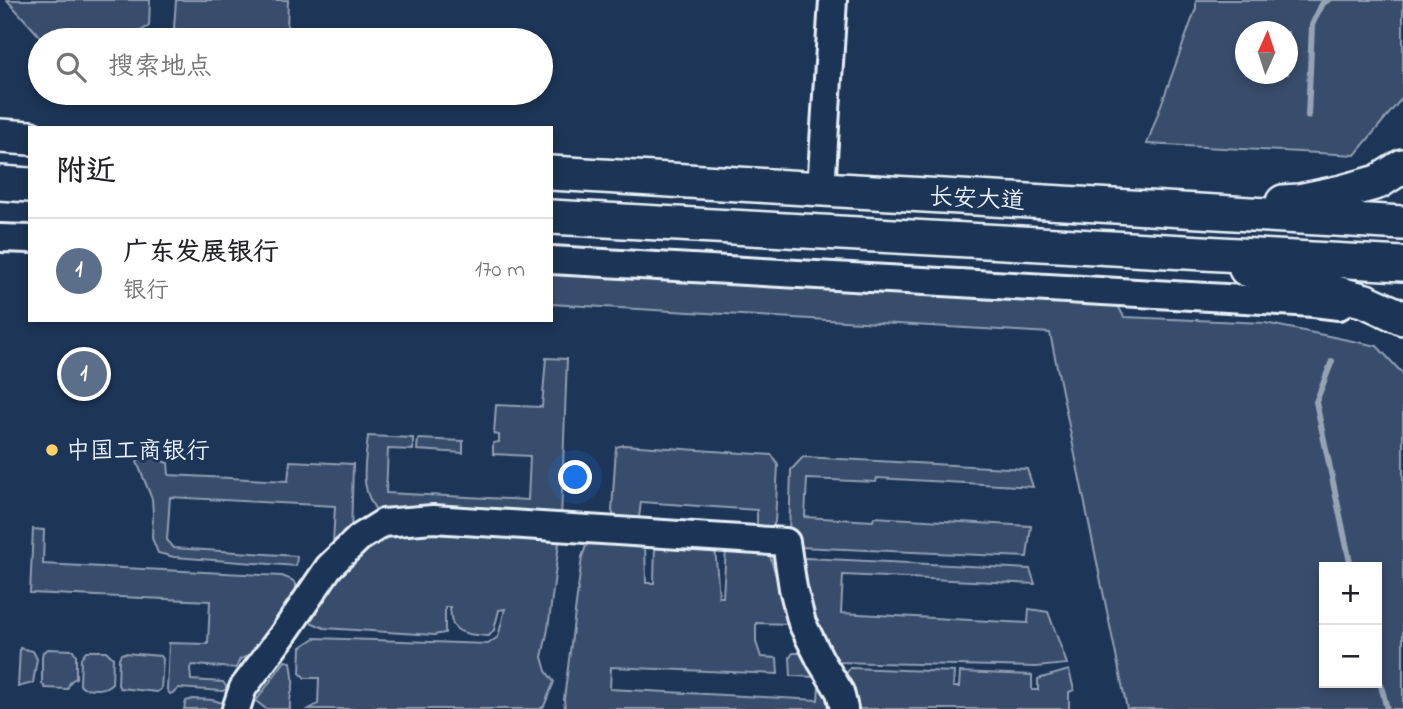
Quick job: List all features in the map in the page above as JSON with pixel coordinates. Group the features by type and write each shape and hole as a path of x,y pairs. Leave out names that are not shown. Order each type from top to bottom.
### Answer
{"main road":[{"path":"0,136 28,138"},
{"path":"1185,210 1310,199 1378,181 1403,166"},
{"name":"长安大道","path":"553,173 1403,223"},
{"path":"0,183 28,185"},
{"name":"长安大道","path":"553,217 1403,264"},
{"path":"1186,251 1366,301 1403,318"}],"street":[{"path":"821,190 832,0"},
{"path":"0,238 28,239"},
{"path":"553,260 1314,303 1360,311 1403,329"},
{"path":"236,709 243,688 329,566 359,538 383,523 433,519 786,542 793,588 803,623 840,692 844,709"}],"shaded area":[{"path":"7,0 150,0 149,26 146,28 32,28"},
{"path":"176,0 288,0 287,28 174,28"},
{"path":"1196,0 1403,0 1403,97 1355,155 1147,144 1196,8"},
{"path":"553,269 1115,300 1124,317 1265,323 1377,346 1403,374 1403,709 1127,709 1050,333 553,304"},
{"path":"546,358 567,359 561,520 380,516 368,496 366,487 368,436 413,438 413,450 388,449 386,493 528,500 530,456 493,454 493,443 499,442 499,435 494,434 496,405 542,407"},
{"path":"418,439 463,441 463,453 417,450"},
{"path":"624,445 772,455 778,465 775,522 770,533 757,532 757,510 641,502 638,525 617,523 612,511 616,447"},
{"path":"139,457 168,463 169,475 288,481 290,461 353,464 351,536 342,544 333,544 335,506 170,497 167,540 174,548 297,556 296,566 174,557 158,553 152,538 152,499 137,462"},
{"path":"803,457 1027,469 1033,487 877,478 876,482 807,479 805,517 873,521 874,517 1031,526 1027,557 799,547 789,536 791,470"},
{"path":"33,529 44,530 43,564 282,576 296,584 296,596 258,656 240,659 236,668 193,665 190,668 191,680 223,682 226,689 178,688 170,694 167,690 169,643 208,644 210,601 30,593"},
{"path":"417,529 560,535 542,657 546,671 554,682 544,706 540,709 309,709 318,704 319,678 305,678 300,673 301,647 315,638 488,644 498,637 505,609 499,610 494,630 489,636 470,634 457,629 452,621 450,607 445,607 445,633 434,635 324,628 304,619 350,557 390,536"},
{"path":"593,541 645,544 646,583 654,583 655,545 715,547 719,597 723,597 726,548 768,550 791,624 756,623 756,642 761,657 777,658 778,674 611,667 610,689 818,700 819,686 829,685 836,709 565,709 564,699 582,557 586,546"},
{"path":"806,558 1030,569 1035,584 843,575 841,613 1028,623 1029,609 1048,612 1067,664 1036,667 837,662 816,627 799,561"},
{"path":"20,648 33,651 37,659 33,683 18,687"},
{"path":"48,649 73,650 76,655 76,678 67,689 45,688 42,683 42,656"},
{"path":"86,651 106,651 113,658 112,683 109,686 95,689 83,688 80,685 81,658"},
{"path":"124,653 161,656 161,689 157,692 120,688 119,658"},
{"path":"793,653 807,653 815,677 791,676 790,657"},
{"path":"285,661 291,662 293,677 290,709 266,709 256,701"},
{"path":"850,668 954,672 953,687 959,687 960,672 1032,675 1032,690 1038,690 1038,679 1069,670 1074,690 1069,692 1069,709 853,709 844,677"},
{"path":"186,701 217,701 228,709 184,709"}],"waterway":[{"path":"1308,116 1312,25 1322,4 1328,0"},
{"path":"1332,361 1316,402 1350,562"},
{"path":"1382,688 1387,709"}],"place":[{"name":"广东发展银行","path":"84,374"},
{"name":"中国工商银行","path":"52,450"}]}
